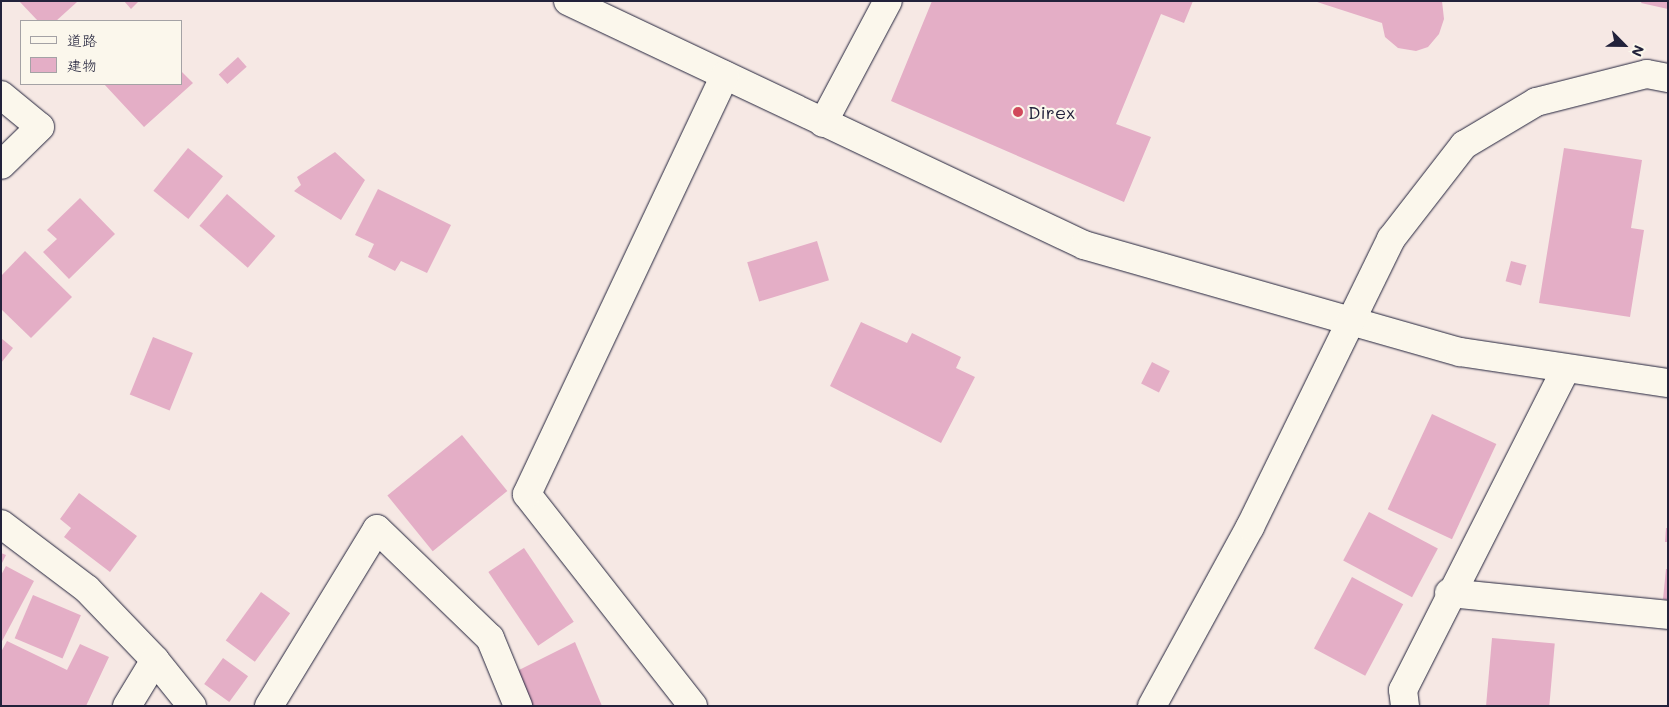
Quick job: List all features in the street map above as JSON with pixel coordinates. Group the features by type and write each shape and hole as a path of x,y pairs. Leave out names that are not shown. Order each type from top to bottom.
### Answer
{"street":[{"path":"568,1 1084,245 1350,323 1460,352 1668,383"},
{"path":"823,123 888,1"},
{"path":"1152,706 1250,528 1391,238 1464,145 1536,102 1647,74 1668,78"},
{"path":"693,706 527,494 725,76"},
{"path":"1,95 40,127 1,165"},
{"path":"1405,706 1403,690 1450,593 1566,369"},
{"path":"1,524 87,589 155,660 192,706"},
{"path":"269,706 377,530 490,638 518,706"},
{"path":"1450,593 1668,614"},
{"path":"127,706 155,660"}],"building":[{"path":"19,1 77,2 57,20 37,20"},
{"path":"124,1 139,1 131,9"},
{"name":"Direx","path":"932,1 1193,1 1184,23 1161,14 1116,124 1151,137 1124,202 891,101"},
{"path":"1314,1 1442,1 1444,19 1439,34 1428,47 1416,51 1398,48 1385,37 1382,23"},
{"path":"1642,1 1668,1 1668,9 1641,3"},
{"path":"238,57 247,67 227,84 219,74"},
{"path":"182,72 193,83 144,127 105,85 182,85"},
{"path":"188,148 223,176 188,219 153,191"},
{"path":"1564,148 1642,160 1631,228 1644,230 1630,317 1539,303"},
{"path":"335,152 365,180 341,220 294,191 301,185 297,177"},
{"path":"378,189 451,225 427,273 401,261 395,271 368,257 374,244 355,235"},
{"path":"227,194 275,236 248,268 199,226"},
{"path":"80,198 115,234 69,279 43,252 57,239 47,230"},
{"path":"817,241 829,280 759,302 747,262"},
{"path":"25,251 72,297 31,338 1,309 1,276"},
{"path":"1511,261 1526,265 1521,285 1506,281"},
{"path":"861,322 907,343 912,333 961,357 956,368 975,377 941,443 830,386"},
{"path":"153,337 193,353 170,411 130,394"},
{"path":"1,338 13,348 1,363"},
{"path":"1152,362 1170,371 1159,392 1141,383"},
{"path":"1432,414 1496,444 1452,539 1388,509"},
{"path":"462,435 507,491 433,551 387,495"},
{"path":"79,493 137,536 110,572 64,537 71,528 60,519"},
{"path":"1369,512 1438,549 1412,597 1343,561"},
{"path":"1666,528 1668,528 1668,542 1665,542"},
{"path":"524,548 574,622 538,646 488,572"},
{"path":"1,553 6,555 1,565"},
{"path":"6,566 34,581 1,643 1,575"},
{"path":"1666,569 1668,569 1668,600 1663,599"},
{"path":"1352,577 1403,604 1365,676 1314,649"},
{"path":"261,592 290,613 255,662 226,641"},
{"path":"33,595 81,615 63,659 15,638"},
{"path":"1492,638 1555,643 1549,706 1486,706"},
{"path":"7,641 67,670 80,644 109,657 86,706 1,706 1,652"},
{"path":"575,642 602,706 532,706 517,671"},
{"path":"223,658 248,676 229,702 204,684"}],"place":[{"name":"Direx","path":"1018,112"}]}
